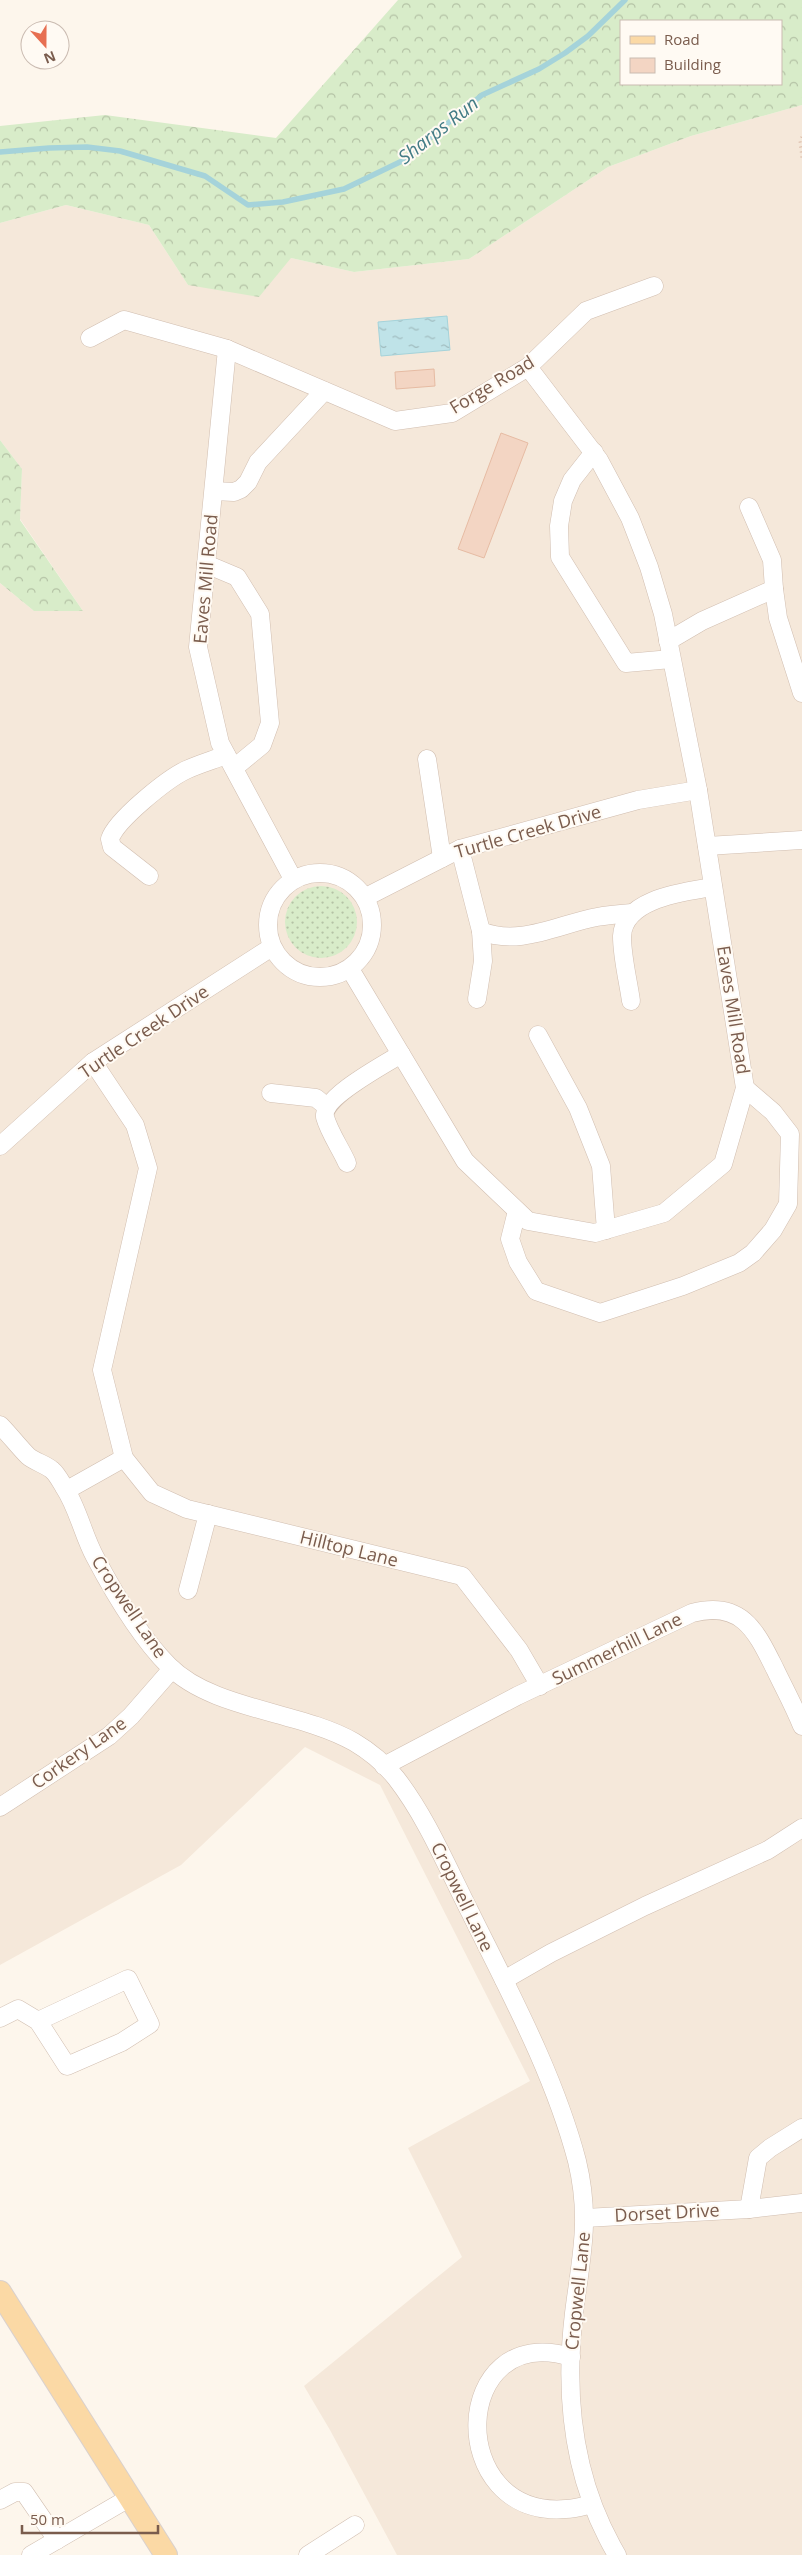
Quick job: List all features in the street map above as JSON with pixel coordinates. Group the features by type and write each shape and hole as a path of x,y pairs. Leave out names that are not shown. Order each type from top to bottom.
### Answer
{"main road":[{"path":"3,2304 166,2555"}],"street":[{"name":"Forge Road","path":"90,338 124,320 227,349 396,421 452,413 528,367 586,311 654,286"},
{"name":"Eaves Mill Road","path":"227,349 198,647 220,743 293,879"},
{"name":"Eaves Mill Road","path":"350,969 465,1162 528,1221 595,1233 606,1230 664,1213 723,1164 745,1088 698,790 663,614 649,567 630,518 594,452 528,367"},
{"path":"214,490 234,492 241,489 248,482 258,462 324,391"},
{"path":"594,452 572,480 562,501 559,526 560,556 626,663 669,650 702,621 774,589"},
{"path":"749,507 772,560 778,618 802,693"},
{"path":"149,876 112,846 110,840 112,833 141,804 185,770 230,762 262,745 270,723 260,614 237,577 206,564"},
{"path":"427,759 442,858"},
{"name":"Turtle Creek Drive","path":"366,896 460,848 638,800 698,790"},
{"path":"707,846 802,840"},
{"path":"460,848 481,931 483,960 477,999"},
{"path":"319,872 346,878 366,896 373,916 372,936 364,954 350,969 329,977 306,975 286,965 272,947 267,928 269,909 278,892 293,879 319,872"},
{"path":"481,931 504,938 526,935 597,917 632,913 662,897 713,887"},
{"path":"631,1001 622,934 632,913"},
{"name":"Turtle Creek Drive","path":"0,1146 93,1062 272,947"},
{"path":"538,1035 578,1108 601,1166 606,1230"},
{"path":"347,1163 325,1116 327,1107 337,1095 401,1054"},
{"name":"Hilltop Lane","path":"93,1062 135,1125 148,1168 102,1370 124,1458 152,1493 187,1509 462,1576 519,1650 540,1686"},
{"path":"517,1211 510,1239 518,1262 536,1291 600,1313 683,1286 739,1263 753,1253 774,1230 788,1204 790,1134 773,1112 745,1088"},
{"path":"271,1093 316,1098 327,1107"},
{"name":"Cropwell Lane","path":"0,1425 30,1458 52,1470 67,1490 94,1556 140,1629 172,1670 196,1686 221,1696 329,1730 375,1756 411,1799 425,1823 504,1980 563,2114 582,2186 586,2218 583,2259 570,2357 570,2388 575,2440 592,2504 617,2555"},
{"path":"67,1490 124,1458"},
{"path":"188,1590 208,1514"},
{"name":"Summerhill Lane","path":"384,1766 540,1686 692,1613 718,1609 744,1620 754,1629 802,1726"},
{"name":"Corkery Lane","path":"0,1808 109,1736 131,1716 172,1670"},
{"path":"504,1980 645,1906 768,1850 802,1828"},
{"path":"0,2018 18,2009 38,2020 67,2066 122,2042 150,2024 128,1979 38,2020"},
{"path":"749,2208 758,2158 802,2128"},
{"name":"Dorset Drive","path":"586,2218 802,2203"},
{"path":"570,2357 553,2352 535,2352 523,2355 500,2368 482,2391 476,2420 476,2434 490,2475 499,2487 512,2497 534,2505 556,2509 592,2504"},
{"path":"0,2500 14,2492 24,2492 57,2540"},
{"path":"31,2555 129,2498"},
{"path":"308,2555 355,2525"}],"path":[{"path":"802,137 800,141 802,159"}],"shaded area":[{"path":"802,105 802,2555 397,2555 330,2430 304,2386 462,2257 408,2148 530,2081 380,1785 305,1747 181,1865 0,1965 0,583 34,611 83,611 20,519 22,469 0,440 0,223 66,205 149,225 188,285 291,258 354,272 469,259 608,167 691,136"}],"green space":[{"path":"398,0 802,0 802,105 691,136 608,167 469,259 354,272 291,258 259,297 188,285 149,225 66,205 0,223 0,126 105,115 276,138"},
{"path":"0,440 22,469 20,520 83,611 34,611 0,583"},
{"path":"321,886 341,892 351,902 357,922 351,942 341,952 321,958 301,952 291,942 285,922 291,902 301,892"}],"water":[{"path":"447,316 450,350 381,356 378,322"}],"building":[{"path":"434,369 435,386 396,389 395,372"},
{"path":"501,433 528,443 484,558 458,549"}],"waterway":[{"name":"Sharps Run","path":"0,152 87,147 120,151 205,176 248,205 283,202 344,189 402,161 482,95 539,69 565,53 588,36 625,0"}]}
